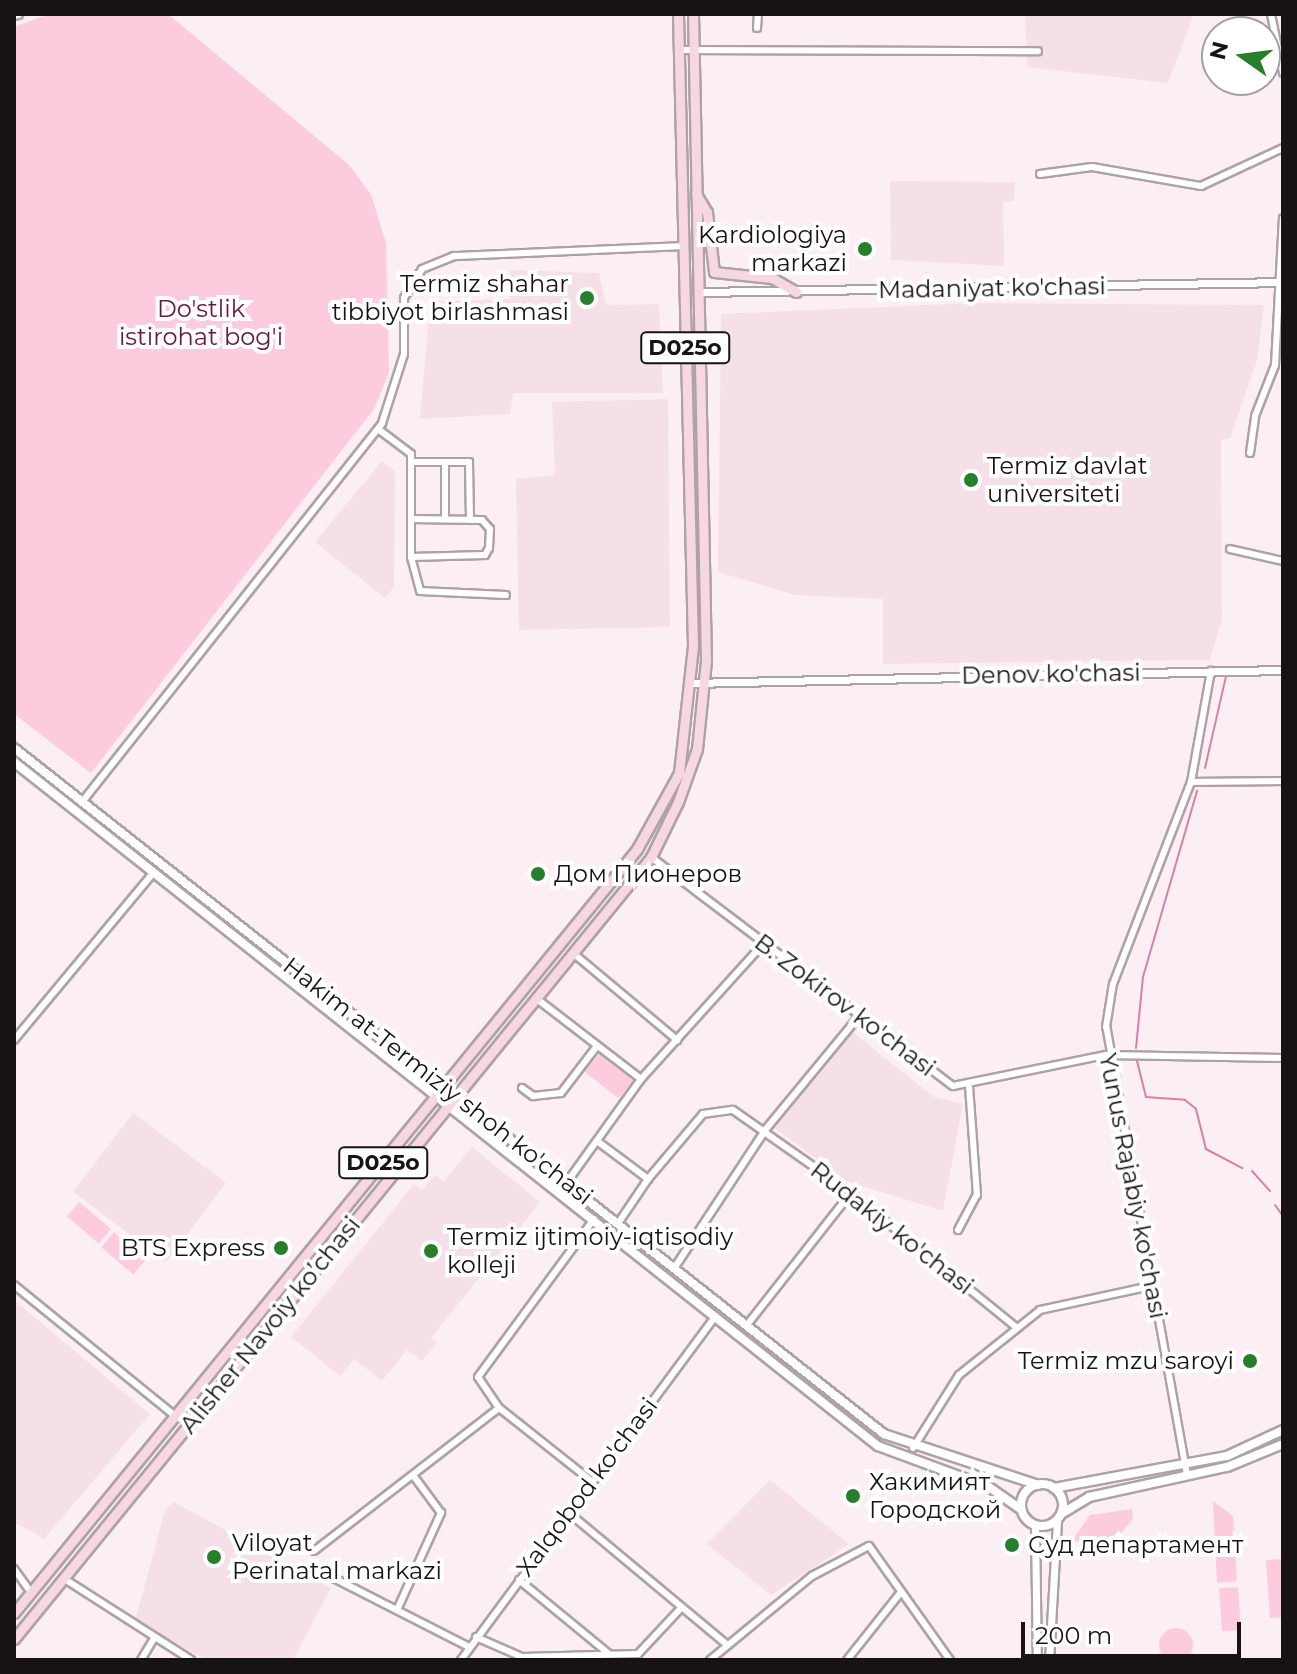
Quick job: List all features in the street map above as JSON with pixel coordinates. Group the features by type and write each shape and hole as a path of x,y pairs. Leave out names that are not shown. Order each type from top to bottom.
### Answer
{"main road":[{"name":"D025o","path":"678,14 691,683"},
{"name":"D025o","path":"693,14 701,294 705,682"},
{"path":"696,193 707,212 714,272 772,278 796,292"},
{"path":"681,246 698,244"},
{"path":"683,295 701,294"},
{"name":"Alisher Navoiy ko’chasi","path":"14,1639 651,857 697,749 705,682"},
{"name":"Alisher Navoiy ko’chasi","path":"14,1613 446,1087 657,820 683,757 691,683"},
{"name":"Hakim at-Termiziy shoh ko'chasi","path":"14,748 884,1434 913,1448 1038,1485"},
{"name":"Hakim at-Termiziy shoh ko'chasi","path":"14,762 437,1098 717,1315 878,1446 989,1487 1021,1509"},
{"path":"304,1258 316,1268"},
{"path":"1283,1430 1227,1456 1054,1488 1038,1485 1027,1491 1021,1509 1035,1525 1059,1517 1089,1497 1187,1475 1283,1444"},
{"path":"1054,1488 1059,1517"}],"street":[{"path":"757,28 758,14"},
{"path":"1271,14 1283,73"},
{"path":"679,50 1038,51"},
{"path":"1040,174 1092,167 1201,186 1283,148"},
{"path":"1250,453 1255,416 1275,365 1283,218"},
{"path":"82,802 378,429 404,354 404,298 422,269 454,256 681,246"},
{"name":"Madaniyat ko'chasi","path":"701,294 1281,282"},
{"path":"378,429 397,439 411,462 411,557 420,591 506,595"},
{"path":"411,462 469,462 470,520"},
{"path":"445,464 445,519"},
{"path":"411,519 470,520 490,529 485,555 411,557"},
{"path":"1230,549 1283,561"},
{"name":"Denov ko'chasi","path":"691,683 1283,670"},
{"name":"Yunus Rajabiy ko'chasi","path":"1187,1475 1106,1055 1113,984 1191,782 1211,671"},
{"path":"1191,782 1283,781"},
{"name":"B. Zokirov ko'chasi","path":"651,857 945,1081 969,1087"},
{"path":"14,1040 153,873"},
{"path":"567,1182 641,1079 764,943"},
{"path":"573,953 677,1040"},
{"path":"537,999 641,1079"},
{"path":"675,1267 766,1129 859,1016"},
{"path":"522,1088 533,1096 561,1093 597,1046"},
{"path":"958,1230 977,1202 969,1087 1106,1055 1283,1058"},
{"name":"Rudakiy ko'chasi","path":"648,1179 686,1130 714,1109 733,1110 766,1129 851,1193 1017,1328"},
{"path":"597,1141 648,1179 619,1222"},
{"path":"747,1325 851,1193"},
{"path":"590,1480 499,1408 480,1387 480,1366 594,1219"},
{"path":"14,1285 174,1415"},
{"path":"913,1448 959,1375 1053,1301 1151,1286"},
{"name":"Xalqobod ko'chasi","path":"461,1660 590,1480 717,1315"},
{"path":"314,1551 499,1408"},
{"path":"397,1610 441,1513 413,1475"},
{"path":"569,1513 726,1644"},
{"path":"1049,1660 1059,1517"},
{"path":"1035,1525 1037,1660"},
{"path":"710,1660 812,1576 869,1546 950,1660"},
{"path":"14,1569 31,1592"},
{"path":"318,1570 469,1647"},
{"path":"63,1578 153,1640 191,1660"},
{"path":"519,1580 609,1654"},
{"path":"847,1660 901,1592"},
{"path":"476,1637 522,1657 638,1654 681,1608"},
{"path":"141,1660 153,1640"}],"shaded area":[{"path":"1025,14 1194,14 1168,83 1027,67"},
{"path":"890,181 1015,182 1014,201 1003,202 1004,266 891,260"},
{"path":"510,270 599,273 606,305 659,304 663,393 513,393 510,414 420,419 430,302 509,299"},
{"name":"Termiz davlat universiteti","path":"975,303 1264,305 1257,361 1230,438 1221,440 1222,619 1210,660 883,664 883,599 795,595 718,572 721,314"},
{"path":"668,399 670,627 519,630 516,479 555,475 552,402"},
{"path":"382,461 395,471 394,587 385,598 315,542"},
{"path":"851,1031 934,1097 963,1104 943,1211 846,1181 775,1128"},
{"path":"133,1113 226,1183 166,1262 73,1192"},
{"name":"Termiz ijtimoiy-iqtisodiy kolleji","path":"472,1147 540,1202 431,1338 437,1343 422,1361 407,1350 382,1381 354,1359 340,1376 291,1337 414,1184 422,1190 435,1175 444,1181"},
{"path":"14,1300 150,1414 44,1539 14,1522"},
{"path":"770,1480 849,1544 771,1595 707,1544"},
{"name":"Viloyat Perinatal markazi","path":"174,1502 331,1588 293,1660 207,1660 135,1621 165,1510"}],"green space":[{"name":"Do'stlik istirohat bog'i","path":"49,14 168,14 349,165 371,194 386,243 389,372 374,409 91,773 14,714 14,27"},
{"path":"599,1054 633,1080 619,1099 585,1072"},
{"path":"79,1202 111,1229 99,1244 67,1217"},
{"path":"114,1232 146,1259 133,1274 101,1247"},
{"path":"1213,1501 1233,1516 1237,1581 1217,1583"},
{"path":"1132,1509 1133,1519 1115,1540 1071,1542 1090,1515"},
{"path":"1283,1559 1283,1617 1270,1618 1266,1560"},
{"path":"1238,1587 1241,1630 1222,1631 1219,1588"},
{"path":"1176,1628 1188,1633 1193,1645 1188,1657 1176,1662 1164,1657 1159,1645 1164,1633"}],"waterway":[{"path":"1205,768 1226,676"},
{"path":"1136,1048 1143,977 1197,791"},
{"path":"1137,1061 1146,1097 1185,1100 1196,1109 1206,1149 1242,1168"},
{"path":"1252,1171 1270,1191"},
{"path":"1275,1205 1283,1216"}],"place":[{"name":"Kardiologiya markazi","path":"865,249"},
{"name":"Termiz shahar tibbiyot birlashmasi","path":"587,298"},
{"name":"Termiz davlat universiteti","path":"971,480"},
{"name":"Дом Пионеров","path":"538,874"},
{"name":"BTS Express","path":"281,1248"},
{"name":"Termiz ijtimoiy-iqtisodiy kolleji","path":"431,1251"},
{"name":"Termiz mzu saroyi","path":"1250,1361"},
{"name":"Хакимият Городской","path":"853,1496"},
{"name":"Суд департамент","path":"1012,1545"},
{"name":"Viloyat Perinatal markazi","path":"214,1557"}]}
